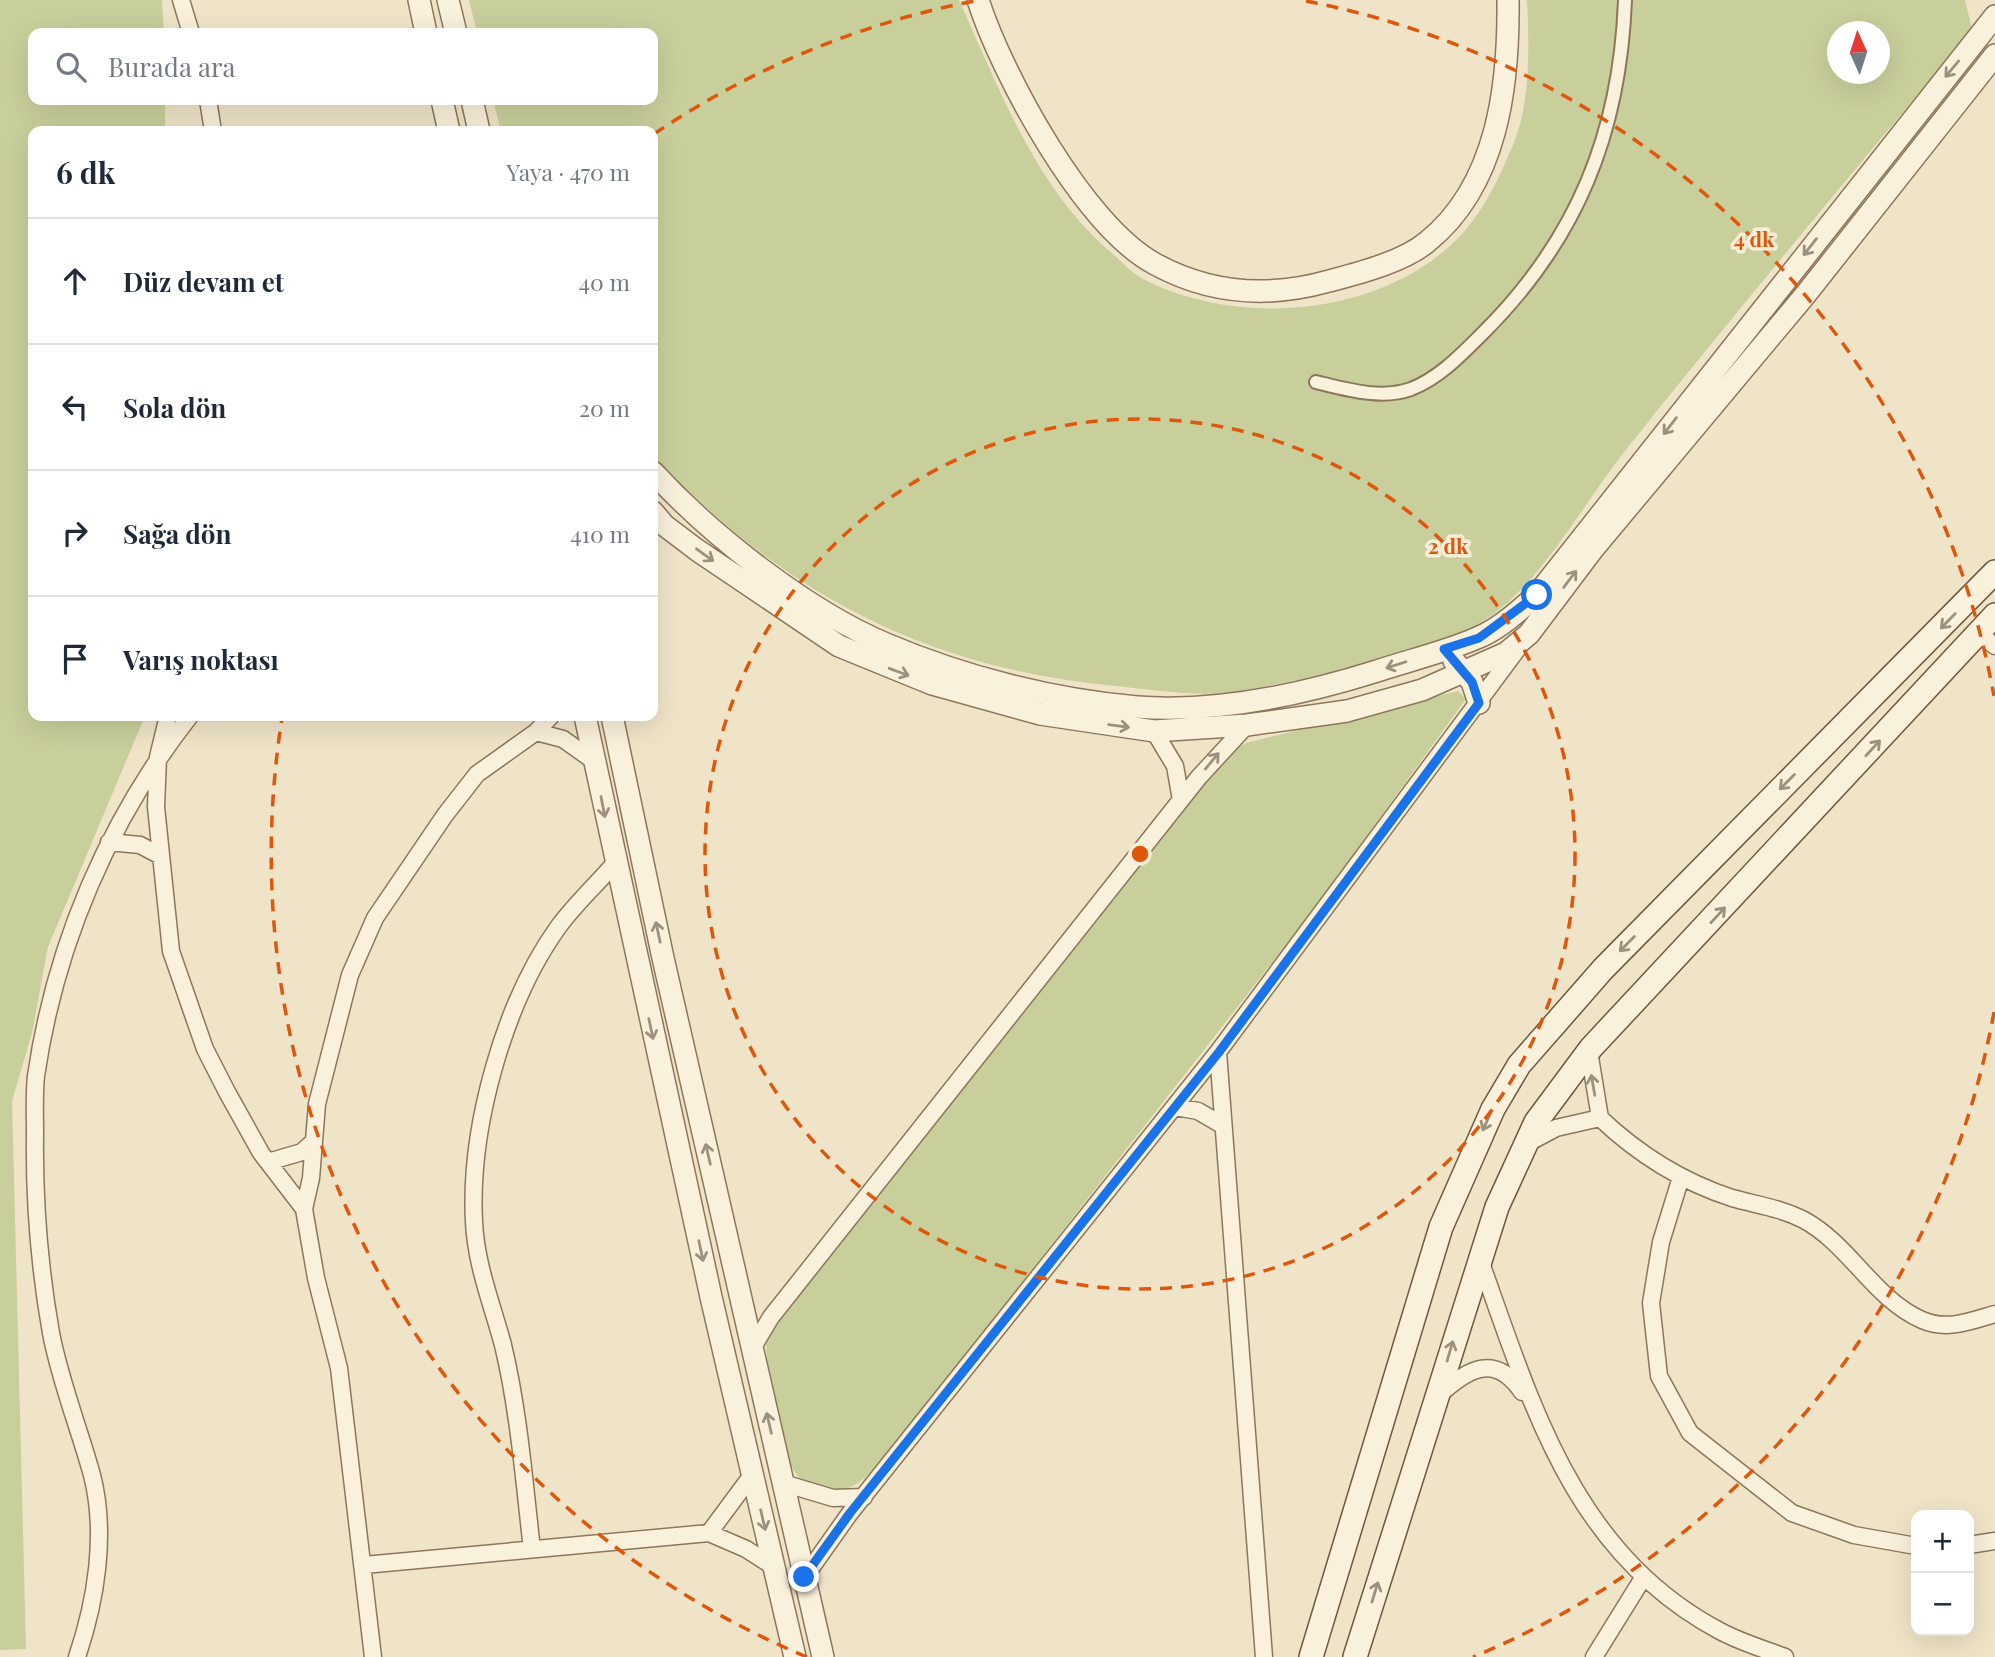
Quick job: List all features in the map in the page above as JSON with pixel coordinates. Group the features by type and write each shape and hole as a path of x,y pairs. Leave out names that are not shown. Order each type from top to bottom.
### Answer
{"main road":[{"path":"1311,1657 1441,1227 1493,1108 1519,1065 1603,969 1995,572"},
{"path":"1354,1657 1497,1207 1536,1122 1589,1051 1987,640 1995,615"}],"street":[{"path":"181,0 189,28"},
{"path":"419,0 425,28"},
{"path":"448,0 455,28"},
{"path":"978,0 986,26 1035,120 1097,214 1129,246 1154,264 1221,289 1254,293 1296,290 1377,267 1426,243 1443,226 1469,195 1498,127 1508,30 1508,0"},
{"path":"1316,382 1363,392 1410,389 1447,368 1510,306 1544,265 1585,189 1602,141 1613,103 1624,33 1625,0"},
{"path":"658,477 690,512 800,597 884,643 961,671 1031,690 1137,707 1241,702 1288,695 1358,677 1479,638 1537,595 1995,16"},
{"path":"804,1577 863,1497 1219,1052 1593,549 1805,295 1995,55"},
{"path":"209,105 212,126"},
{"path":"443,105 448,126"},
{"path":"473,105 479,126"},
{"path":"658,522 789,614 839,646 876,663 932,684 1040,714 1154,731 1247,725 1347,711 1422,690 1506,653 1529,634"},
{"path":"1444,649 1472,682 1479,703"},
{"path":"167,721 158,757 156,807 171,951 189,1007 221,1082 268,1162 304,1209"},
{"path":"77,1657 86,1630 97,1566 97,1516 92,1477 51,1335 34,1211 36,1077 62,960 108,842 158,757 186,721"},
{"path":"373,1657 339,1368 316,1278 304,1209 311,1178 317,1104 350,975 375,918 444,815 477,774 514,744 536,732 546,721"},
{"path":"585,721 752,1475 795,1657"},
{"path":"613,721 663,958 823,1657"},
{"path":"752,1349 771,1318 1218,753 1247,725"},
{"path":"1154,731 1175,766 1181,800"},
{"path":"536,732 563,739 594,761"},
{"path":"108,842 140,845 159,855"},
{"path":"532,1549 514,1402 502,1344 480,1269 474,1221 478,1130 491,1076 528,977 559,925 615,863"},
{"path":"1589,1051 1600,1118 1658,1164 1681,1177 1732,1197 1774,1208 1805,1220 1898,1307 1925,1321 1956,1326 1995,1314"},
{"path":"1219,1052 1223,1083 1222,1125 1264,1657"},
{"path":"1175,1107 1198,1111 1222,1125"},
{"path":"1526,1144 1556,1128 1600,1118"},
{"path":"268,1162 302,1152 314,1141"},
{"path":"1681,1177 1661,1242 1650,1303 1659,1376 1690,1433 1792,1513 1854,1535 1911,1545"},
{"path":"1480,1260 1532,1405 1573,1492 1610,1541 1643,1578 1720,1631 1785,1657"},
{"path":"1436,1399 1461,1375 1477,1369 1500,1369 1514,1379 1532,1405"},
{"path":"709,1533 752,1475"},
{"path":"783,1483 833,1497 863,1497"},
{"path":"364,1565 709,1533 746,1549 774,1567"},
{"path":"1974,1544 1995,1541"},
{"path":"1594,1657 1643,1578"}],"green space":[{"path":"0,0 162,0 164,28 28,28 28,105 165,105 165,126 28,126 28,721 143,721 48,947 32,1033 12,1101 26,1649 0,1650"},
{"path":"469,0 959,0 1005,103 1041,169 1087,229 1128,268 1143,279 1181,295 1223,305 1267,308 1310,306 1353,297 1394,283 1430,262 1462,234 1478,213 1492,190 1520,126 1528,72 1527,0 1965,0 1972,29 1671,393 1613,466 1547,559 1510,600 1472,628 1407,655 1362,667 1234,692 1205,694 1160,691 1047,677 981,662 920,642 862,616 807,584 754,547 703,504 658,460 658,126 500,126 494,105 658,105 658,28 476,28"},
{"path":"1458,691 1466,699 1311,913 887,1455 867,1476 851,1487 832,1489 803,1484 791,1466 767,1363 766,1341 775,1321 1223,756 1246,743"}],"route":[{"path":"804,1577 850,1513 1219,1052 1479,703 1472,682 1444,649 1479,638 1510,618 1537,595"}]}
